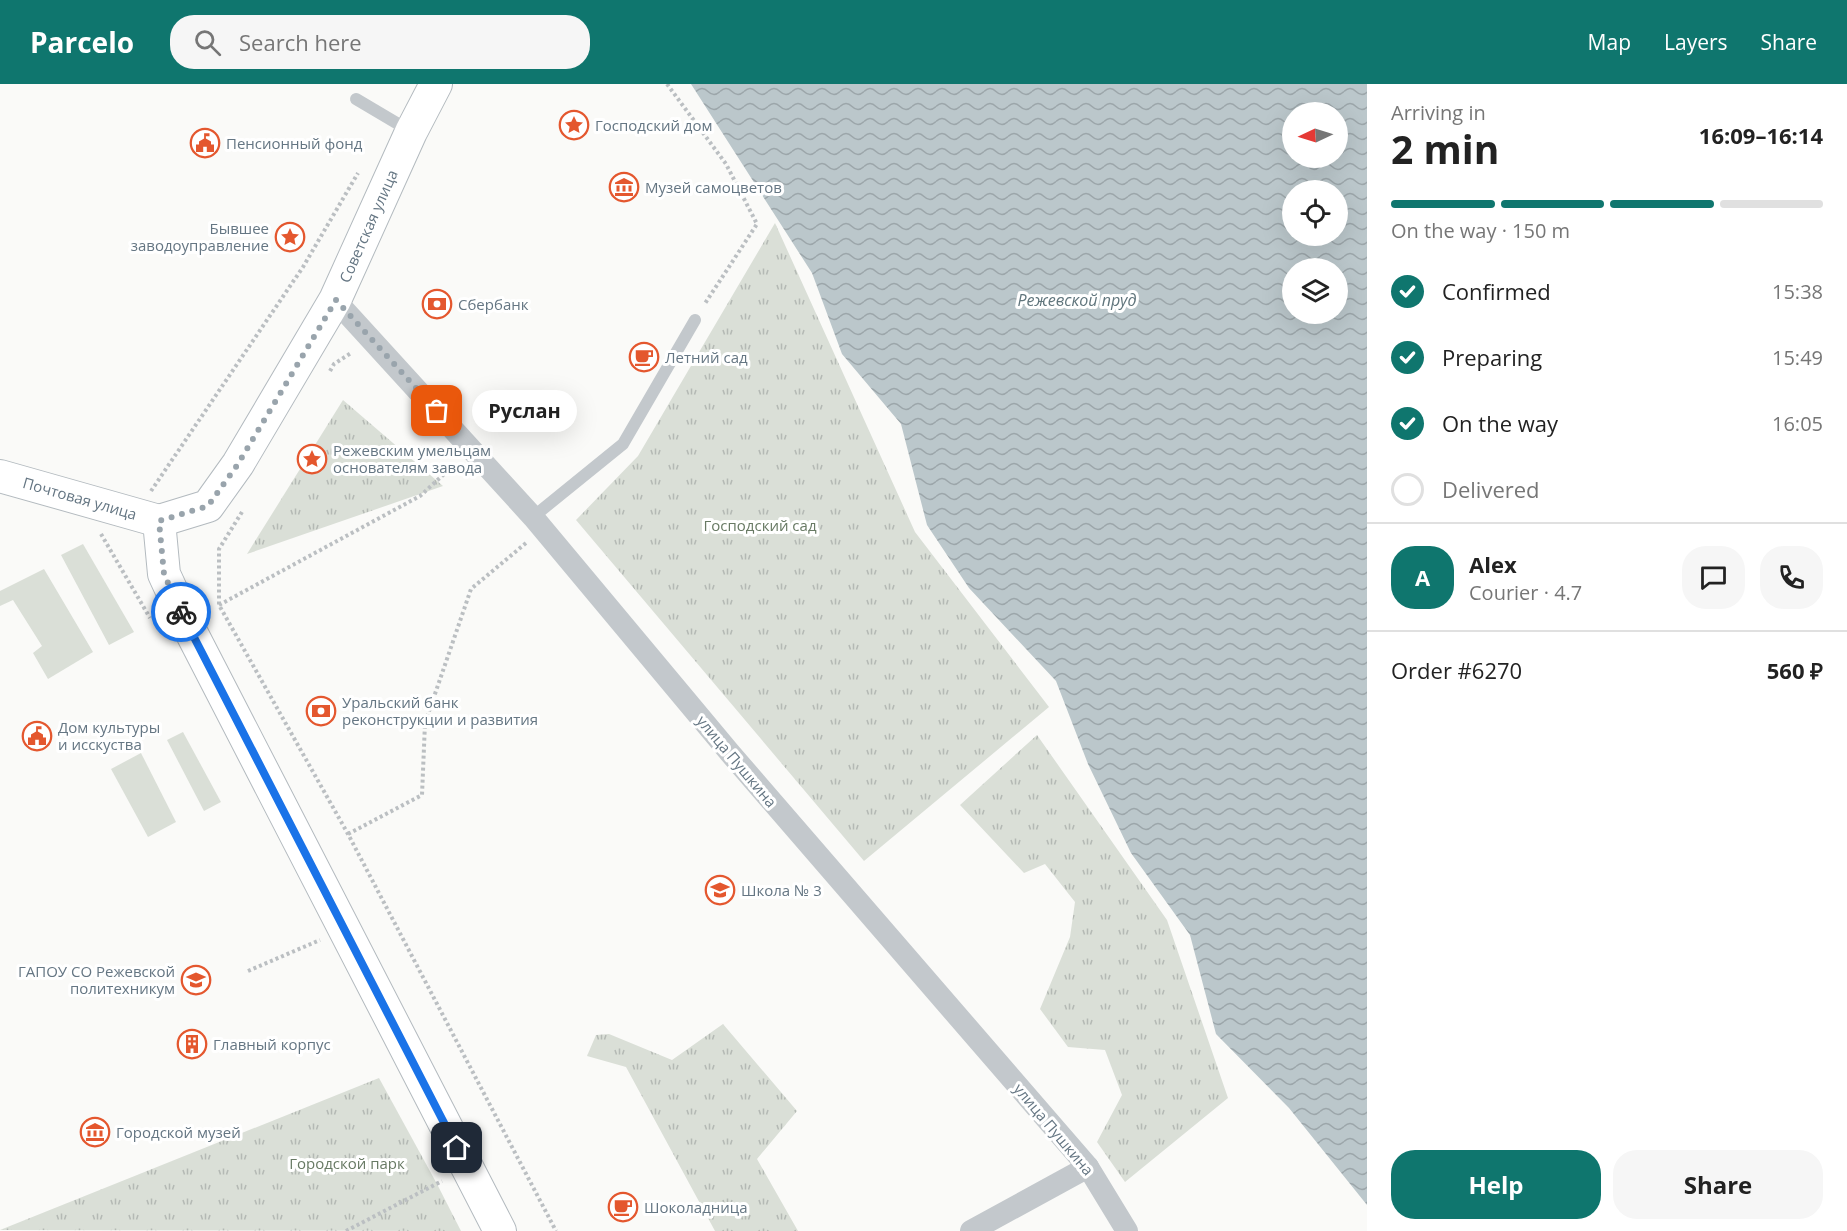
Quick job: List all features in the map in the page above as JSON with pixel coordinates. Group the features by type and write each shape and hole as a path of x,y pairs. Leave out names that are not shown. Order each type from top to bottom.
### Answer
{"street":[{"name":"Советская улица","path":"153,509 208,506 238,464 336,300 411,132 436,84"},
{"name":"улица Пушкина","path":"336,300 1088,1167 1127,1231"},
{"name":"Почтовая улица","path":"0,476 153,509"},
{"path":"153,509 164,574 188,626 500,1231"},
{"path":"971,1231 1088,1167"}],"lane":[{"path":"356,99 411,132"},
{"path":"532,528 623,444 695,320"}],"path":[{"path":"668,84 726,164 757,224 695,320"},
{"path":"153,509 361,169"},
{"path":"328,374 334,364 353,352"},
{"path":"219,606 420,496 456,464 462,471"},
{"path":"243,510 219,549 219,606 348,834 556,1231"},
{"path":"348,834 422,795 425,723 471,589 532,528"},
{"path":"248,971 324,938"},
{"path":"346,1231 444,1180"}],"green space":[{"name":"Господский сад","path":"775,223 915,532 1049,707 864,861 576,520 638,456"},
{"path":"343,400 443,486 247,554"},
{"path":"83,544 134,632 109,645 61,555"},
{"path":"44,569 93,652 48,679 33,653 42,646 13,600 0,606 0,591"},
{"path":"183,732 221,802 204,811 167,740"},
{"path":"1037,735 1167,920 1228,1098 1125,1182 1097,1142 1122,1095 1105,1050 1068,1047 1040,1009 1070,937 1075,902 1045,864 1024,873 960,805"},
{"path":"141,753 176,822 148,837 111,769"},
{"path":"723,1024 797,1111 757,1159 798,1231 715,1231 626,1067 587,1056 596,1035 609,1034 672,1060"},
{"name":"Городской парк","path":"379,1078 461,1231 0,1230"}],"water":[{"name":"Режевской пруд","path":"691,84 1367,84 1367,1205 1289,1108 1216,1034 1190,935 1131,853 1088,764 1056,681 969,588 927,525 901,424 842,354 812,273"}],"way so far":[{"path":"181,612 164,574 159,521 208,506 238,464 336,300 437,411"}],"place":[{"name":"Господский дом","path":"574,125"},
{"name":"Пенсионный фонд","path":"205,143"},
{"name":"Музей самоцветов","path":"624,187"},
{"name":"Бывшее заводоуправление","path":"290,237"},
{"name":"Сбербанк","path":"437,304"},
{"name":"Летний сад","path":"644,357"},
{"name":"Руслан","path":"437,411"},
{"name":"Режевским умельцам основателям завода","path":"312,459"},
{"name":"Уральский банк реконструкции и развития","path":"321,711"},
{"name":"Дом культуры и исскуства","path":"37,736"},
{"name":"Школа № 3","path":"720,890"},
{"name":"ГАПОУ СО Режевской политехникум","path":"196,980"},
{"name":"Главный корпус","path":"192,1044"},
{"name":"Городской музей","path":"95,1132"},
{"name":"Шоколадница","path":"623,1207"}],"route":[{"path":"181,612 457,1148"}]}
